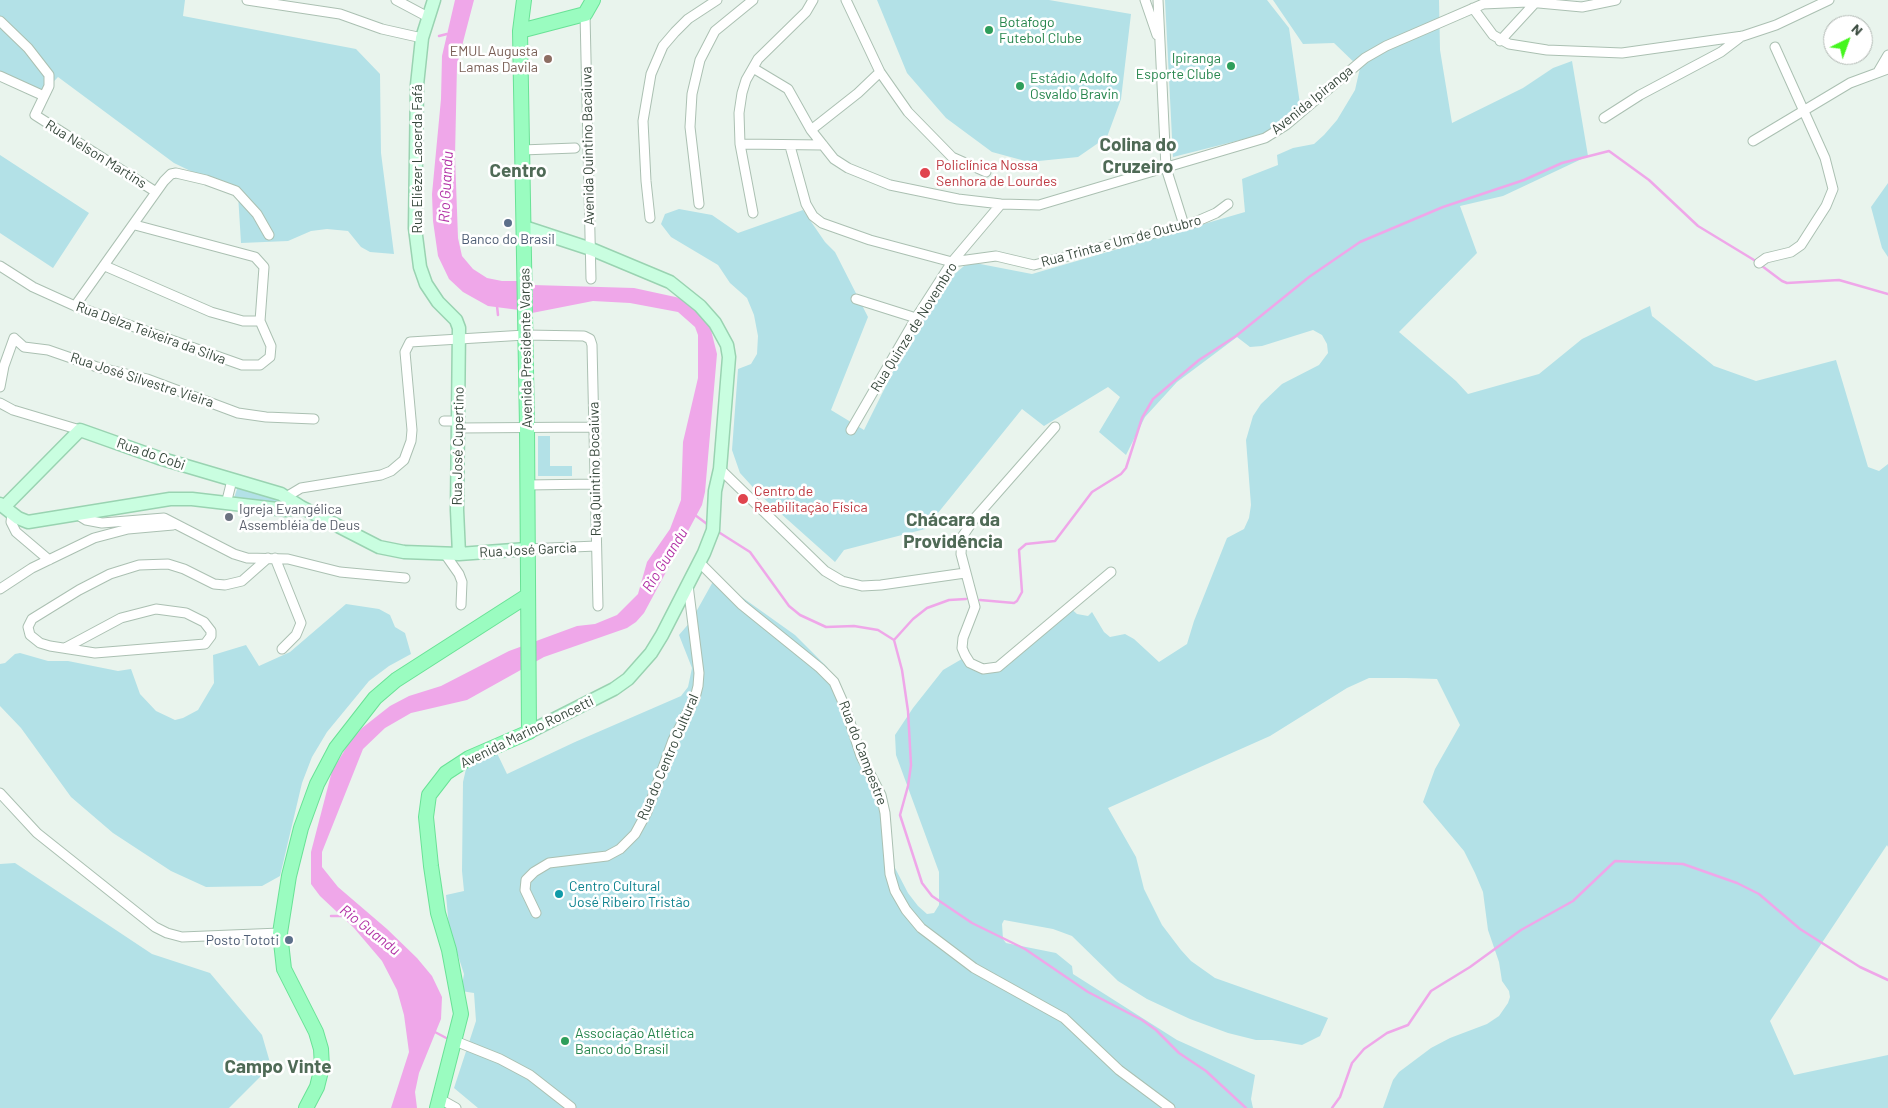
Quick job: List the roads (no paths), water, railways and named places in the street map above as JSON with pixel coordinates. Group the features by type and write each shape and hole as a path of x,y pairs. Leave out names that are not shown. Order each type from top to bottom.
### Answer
{"main road":[{"name":"Avenida Presidente Vargas","path":"524,0 520,32 527,428 526,643 529,732"},
{"path":"520,32 585,14 593,0"},
{"path":"306,1108 317,1087 322,1067 321,1048 316,1032 284,969 280,933 289,876 301,828 325,766 357,719 375,698 396,680 527,596"},
{"name":"Avenida Marino Roncetti","path":"438,1104 461,1014 438,913 431,866 426,817 430,795 446,773 469,758 529,732"}],"street":[{"path":"247,0 340,14 382,30 422,38"},
{"path":"396,0 428,17"},
{"name":"Rua Eliézer Lacerda Fafá","path":"434,0 422,38 417,85 415,228 420,267 426,284 438,302 456,320 460,338"},
{"path":"650,218 643,144 643,121 651,74 663,46 674,32 688,19 718,0"},
{"path":"699,204 690,127 692,94 700,60 709,38 754,0"},
{"path":"753,213 740,144 741,100 746,80 766,51 806,12 813,0"},
{"path":"846,0 880,72 908,112 947,154 956,160 986,172"},
{"path":"1145,0 1160,46"},
{"path":"1158,0 1166,168 1184,225"},
{"name":"Avenida Ipiranga","path":"753,68 777,80 788,89 811,130 823,146 834,159 848,168 890,185 958,199 1000,204 1039,205 1265,138 1286,126 1365,58 1386,46 1473,8 1494,2 1582,7 1616,0"},
{"path":"1473,8 1485,27 1500,41 1539,49 1622,52 1743,36 1776,25 1829,0"},
{"path":"1500,41 1535,3"},
{"name":"Avenida Quintino Bacaiuva","path":"585,14 591,279"},
{"path":"0,20 46,68 50,80 44,96 0,76"},
{"path":"1604,118 1640,95 1721,52 1743,36"},
{"path":"1759,263 1766,258 1791,252 1801,245 1833,192 1833,182 1825,158 1776,47"},
{"path":"1878,72 1888,55"},
{"path":"1753,141 1850,83 1888,69"},
{"path":"811,130 858,93 880,72"},
{"name":"Rua Nelson Martins","path":"44,96 35,115 156,192"},
{"path":"740,144 823,146"},
{"path":"790,146 806,204 813,216 822,223 870,240 952,262"},
{"path":"522,150 575,148"},
{"path":"76,306 135,225 167,177 176,173 236,191 247,201 269,235"},
{"name":"Rua Quinze de Novembro","path":"852,430 916,318 952,262 1000,204"},
{"name":"Rua Trinta e Um de Outubro","path":"952,262 996,256 1034,265 1184,225 1216,213 1228,204"},
{"path":"105,266 211,312 243,321 260,321 264,267 259,259 251,255 135,225"},
{"name":"Avenida Marino Roncetti","path":"524,228 591,249 670,282 700,306 722,333 729,357 720,469 715,491 713,530 699,562 651,653 628,679 614,689 529,732"},
{"name":"Rua Delza Teixeira da Silva","path":"0,266 33,287 76,306 242,365 260,365 270,358 270,346 260,321"},
{"path":"856,299 916,318"},
{"path":"286,497 301,488 381,475 391,471 404,460 412,441 405,352 410,342 460,338 525,328"},
{"name":"Rua Quintino Bocaiúva","path":"525,328 584,336 590,339 592,345 598,606"},
{"name":"Rua José Silvestre Vieira","path":"2,365 14,338 24,346 48,350 98,367 147,379 238,413 266,417 314,419"},
{"name":"Rua José Cupertino","path":"459,554 457,510 460,338"},
{"path":"0,387 2,365"},
{"name":"Rua do Cobi","path":"0,403 13,410 80,430 159,458 286,497 301,507 379,547 404,552 444,554"},
{"path":"444,421 460,424 527,428 594,427"},
{"path":"1055,427 966,529 960,545 965,573 975,607 962,648 970,663 983,669 991,670 998,667 1111,572"},
{"path":"4,509 80,430"},
{"path":"720,469 825,571 842,581 851,584 881,585 965,573"},
{"path":"226,504 232,480"},
{"path":"527,485 596,484"},
{"path":"4,509 28,522 170,499 192,499 286,510 301,507"},
{"path":"4,509 16,532 48,560"},
{"path":"78,515 93,522 117,523 159,518 204,537 234,554 247,558 272,558 340,572 405,578"},
{"path":"0,589 12,580 81,543 107,534 144,526 176,525"},
{"name":"Rua José Garcia","path":"444,554 596,546"},
{"path":"444,554 459,574 462,582 461,605"},
{"path":"65,648 121,618 156,609 186,613 204,622 210,629 211,636 202,646 95,653 50,646 33,639 28,631 30,622 49,607 110,574 139,565 168,564 184,569 214,584 225,586 242,580 272,558"},
{"path":"272,558 301,623 296,635 282,649"},
{"name":"Rua do Campestre","path":"699,562 742,605 820,668 834,682 845,707 861,756 881,795 885,813 890,874 895,892 906,910 922,928 974,968 1064,1018 1119,1070 1170,1108"},
{"name":"Rua do Centro Cultural","path":"536,913 525,890 526,880 534,872 549,863 607,856 620,849 634,834 647,812 674,740 695,698 698,686 699,672 688,581"},
{"path":"0,792 37,832 155,927 166,933 182,936 280,933"},
{"path":"455,1041 500,1059 530,1075 571,1107"},
{"path":"438,1104 456,1108"}],"water":[{"name":"Rio Guandu","path":"455,0 474,0 457,65 455,156 458,238 462,256 473,269 487,278 502,281 520,281 519,310 488,306 463,292 449,279 438,256 433,221 432,194 441,99 442,56"},
{"name":"Rio Guandu","path":"533,285 634,288 680,298 698,308 710,326 717,354 705,492 702,505 644,613 636,622 627,628 544,657 467,700 411,713 385,728 363,749 322,852 322,867 338,887 387,929 417,958 432,976 442,997 441,1019 419,1073 415,1092 417,1108 391,1108 409,1052 404,1015 397,990 382,961 354,928 320,896 311,884 311,852 332,771 349,743 362,728 390,706 409,696 441,686 509,651 577,626 595,624 617,615 638,594 647,562 670,529 681,500 683,442 698,378 698,335 695,327 678,312 630,303 593,301 532,313"}],"waterway":[{"path":"439,36 447,34"},
{"path":"980,600 1014,603 1017,601 1022,592 1019,550 1026,544 1055,541 1092,492 1121,474 1126,468 1142,418 1153,399 1199,360 1236,336 1309,277 1360,242 1443,207 1524,180 1562,163 1609,151 1649,180 1698,226 1754,260 1782,281 1787,283 1839,280 1888,294"},
{"path":"497,306 498,315"},
{"path":"695,515 707,524"},
{"path":"720,533 750,552 789,606 800,615 826,627 854,626 878,630 894,640 902,670 908,711 911,765 908,786 900,815 922,883 932,896 972,923 1025,949 1088,992 1142,1020 1156,1030 1179,1053 1206,1071 1246,1108"},
{"path":"894,640 913,619 927,608 949,600 966,599"},
{"path":"1332,1108 1340,1097 1352,1063 1364,1049 1387,1033 1408,1025 1431,991 1470,967 1521,930 1573,901 1615,861 1683,864 1737,883 1759,894 1800,929 1860,967 1888,980"},
{"name":"Rio Guandu","path":"331,916 342,916"},
{"path":"433,1031 450,1040"}],"place":[{"name":"Botafogo Futebol Clube","path":"989,30"},
{"name":"EMUL Augusta Lamas Davila","path":"548,59"},
{"name":"Ipiranga Esporte Clube","path":"1231,66"},
{"name":"Estádio Adolfo Osvaldo Bravin","path":"1020,86"},
{"name":"Policlínica Nossa Senhora de Lourdes","path":"925,173"},
{"name":"Banco do Brasil","path":"508,223"},
{"name":"Centro de Reabilitação Física","path":"743,499"},
{"name":"Igreja Evangélica Assembléia de Deus","path":"229,517"},
{"name":"Centro Cultural José Ribeiro Tristão","path":"559,894"},
{"name":"Posto Tototi","path":"289,940"},
{"name":"Associação Atlética Banco do Brasil","path":"565,1041"}],"district":[{"name":"Colina do Cruzeiro","path":"1138,156"},
{"name":"Centro","path":"518,171"},
{"name":"Chácara da Providência","path":"953,531"},
{"name":"Campo Vinte","path":"278,1067"}]}
